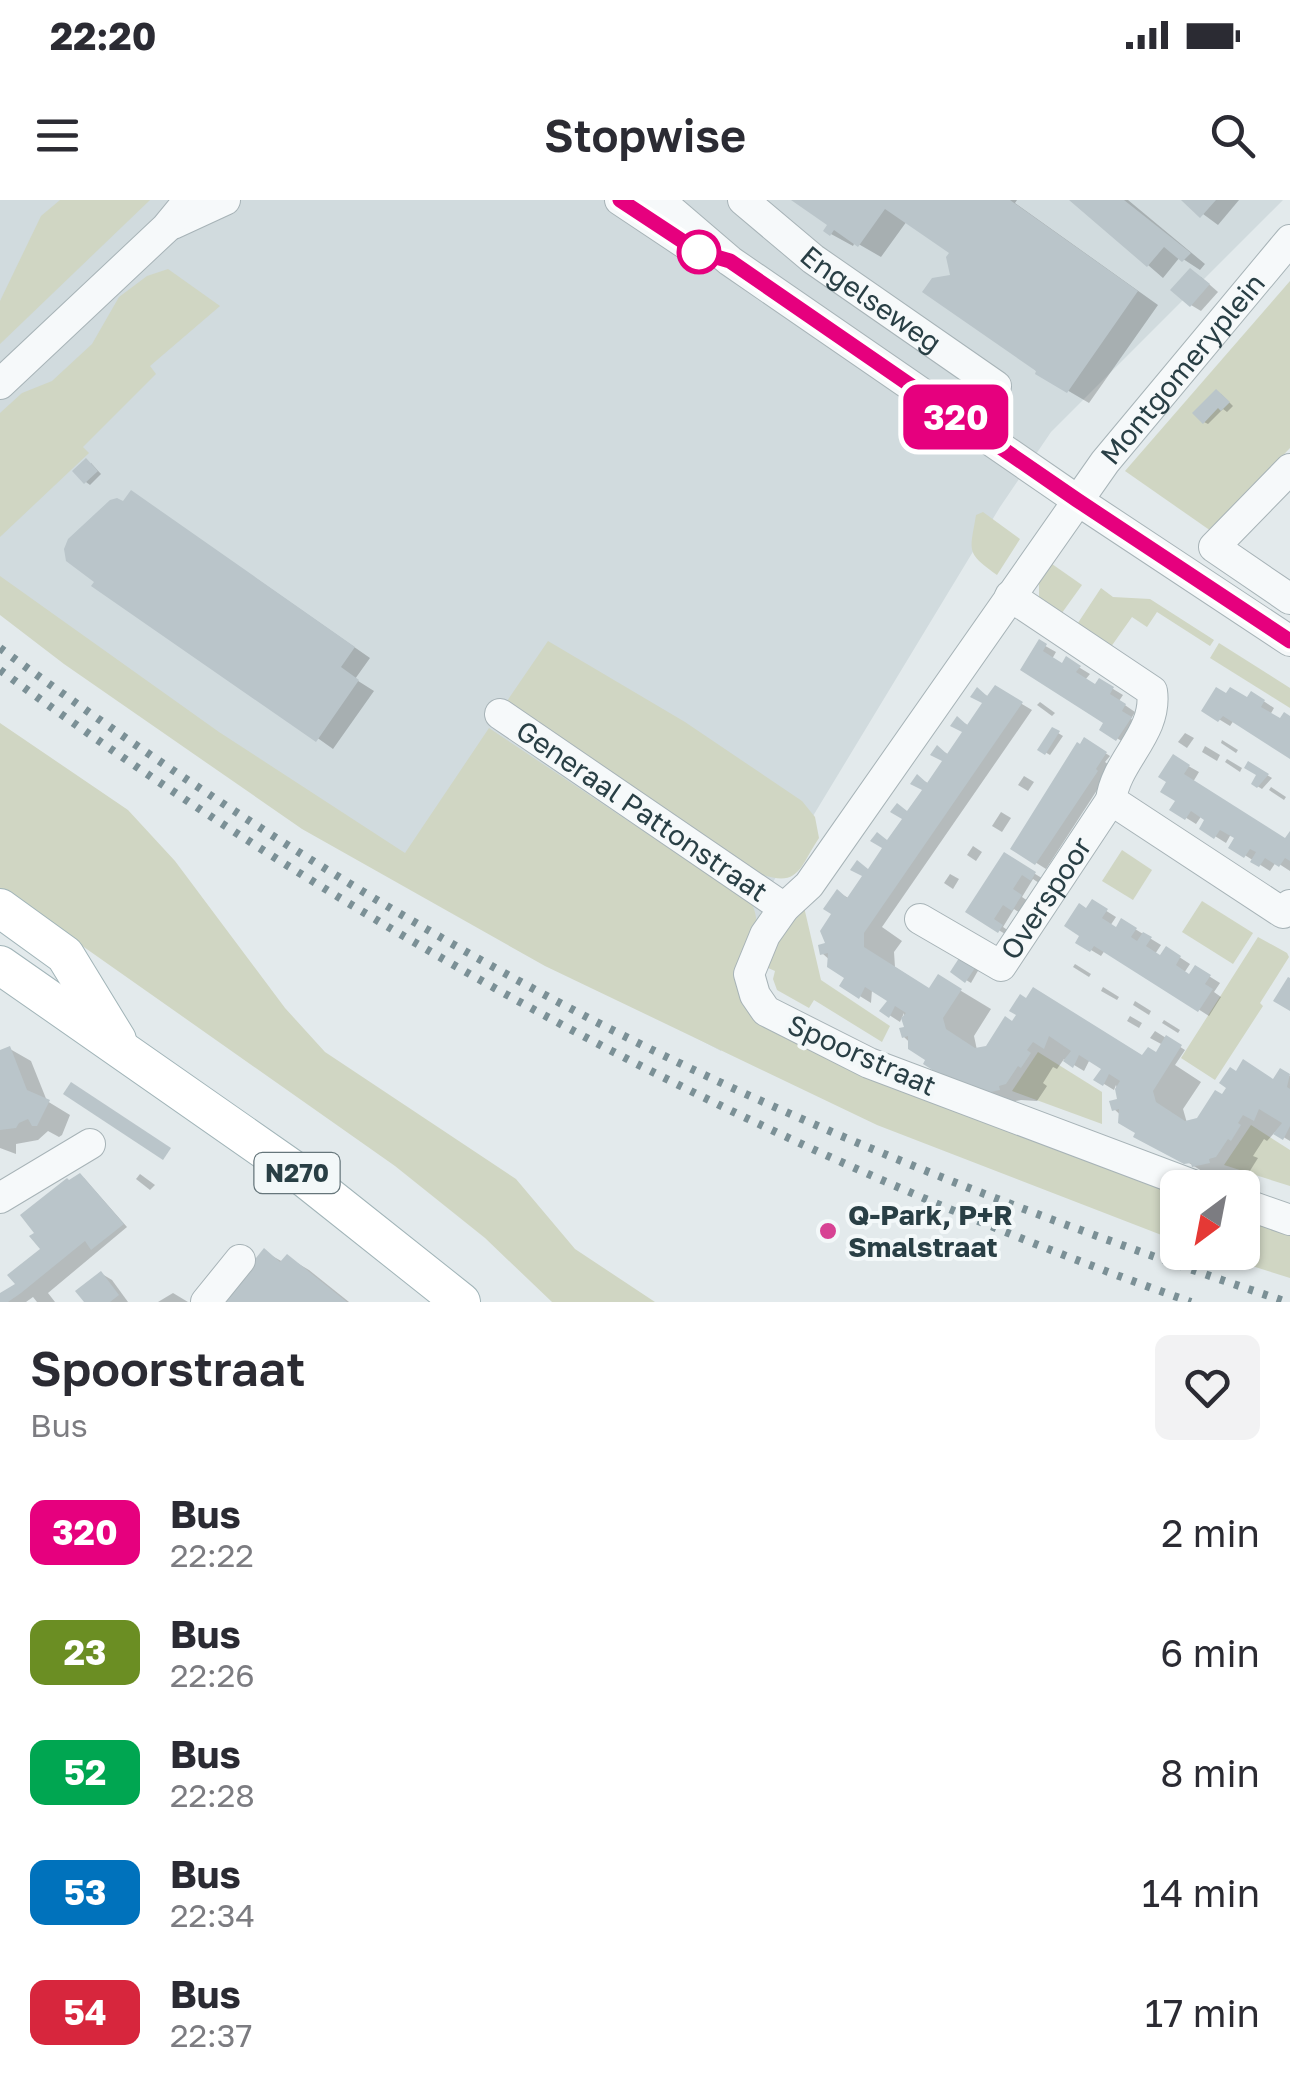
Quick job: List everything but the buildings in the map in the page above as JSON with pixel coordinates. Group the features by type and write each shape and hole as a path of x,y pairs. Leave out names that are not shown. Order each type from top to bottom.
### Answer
{"main road":[{"name":"N270","path":"0,908 65,956 126,1055"},
{"name":"N270","path":"0,965 305,1178 462,1302"}],"street":[{"path":"0,384 166,228 190,200"},
{"path":"166,228 225,200"},
{"name":"Engelseweg","path":"620,200 699,252 730,261"},
{"name":"Engelseweg","path":"659,200 730,261 1290,641"},
{"name":"Engelseweg","path":"730,261 751,206 812,259 996,386 986,438"},
{"name":"Montgomeryplein","path":"1077,500 1210,332 1290,240"},
{"path":"1290,469 1214,547 1290,598"},
{"name":"Spoorstraat","path":"1077,500 809,885 784,908 765,935 749,974 755,995 766,1011 868,1064 1160,1173"},
{"name":"Overspoor","path":"920,919 1001,966 1111,800 1113,783 1155,707 1152,692 1010,596"},
{"name":"Generaal Pattonstraat","path":"500,714 784,908"},
{"path":"1111,800 1283,913 1290,905"},
{"path":"1,1194 90,1144"},
{"path":"1260,1209 1290,1220"},
{"path":"206,1302 240,1260"}],"shaded area":[{"path":"0,200 1283,200 1051,432 1000,507 767,892 721,1051 540,955 0,594"}],"green space":[{"path":"60,200 150,200 0,344 0,301 41,216"},
{"path":"168,269 220,306 150,366 156,374 83,447 89,453 0,537 0,413 22,393 52,381 92,344 119,297 147,276"},
{"path":"1290,281 1290,448 1211,531 1125,471"},
{"path":"983,512 1020,539 997,575 972,550 976,515"},
{"path":"1052,564 1082,585 1059,617 1039,601 1039,582"},
{"path":"0,576 219,732 405,853 489,728 751,903 757,923 746,991 1160,1181 1160,1234 877,1125 545,966 302,829 0,615"},
{"path":"1101,588 1113,597 1150,599 1214,640 1210,646 1157,612 1147,627 1132,617 1108,651 1074,629"},
{"path":"548,641 685,722 802,801 815,817 819,838 798,872 785,878 763,875 505,704"},
{"path":"1219,643 1290,688 1290,708 1210,658"},
{"path":"0,723 128,810 175,861 285,1008 325,1052 516,1179 575,1249 655,1302 552,1302 485,1238 395,1166 0,888"},
{"path":"1122,850 1152,870 1133,900 1102,881"},
{"path":"1202,901 1253,933 1233,964 1182,932"},
{"path":"804,907 821,980 890,1026 882,1042 814,1000 809,1008 777,990 775,971 759,964 770,941"},
{"path":"1258,937 1289,957 1215,1080 1181,1058"},
{"path":"1038,1052 1102,1092 1102,1124 1012,1091"},
{"path":"1251,1125 1290,1150 1290,1186 1260,1176 1260,1170 1224,1165"},
{"path":"1260,1216 1290,1226 1290,1278 1260,1269"}],"railway":[{"path":"0,648 151,755 306,856 465,951 628,1038 789,1113 953,1182 1287,1302"},
{"path":"0,670 138,768 280,861 424,948 572,1030 723,1107 876,1178 1032,1243 1191,1302"}],"bus line":[{"name":"320","path":"620,200 699,252 730,261 1290,641"}],"place":[{"name":"Q-Park, P+R Smalstraat","path":"828,1231"}]}
